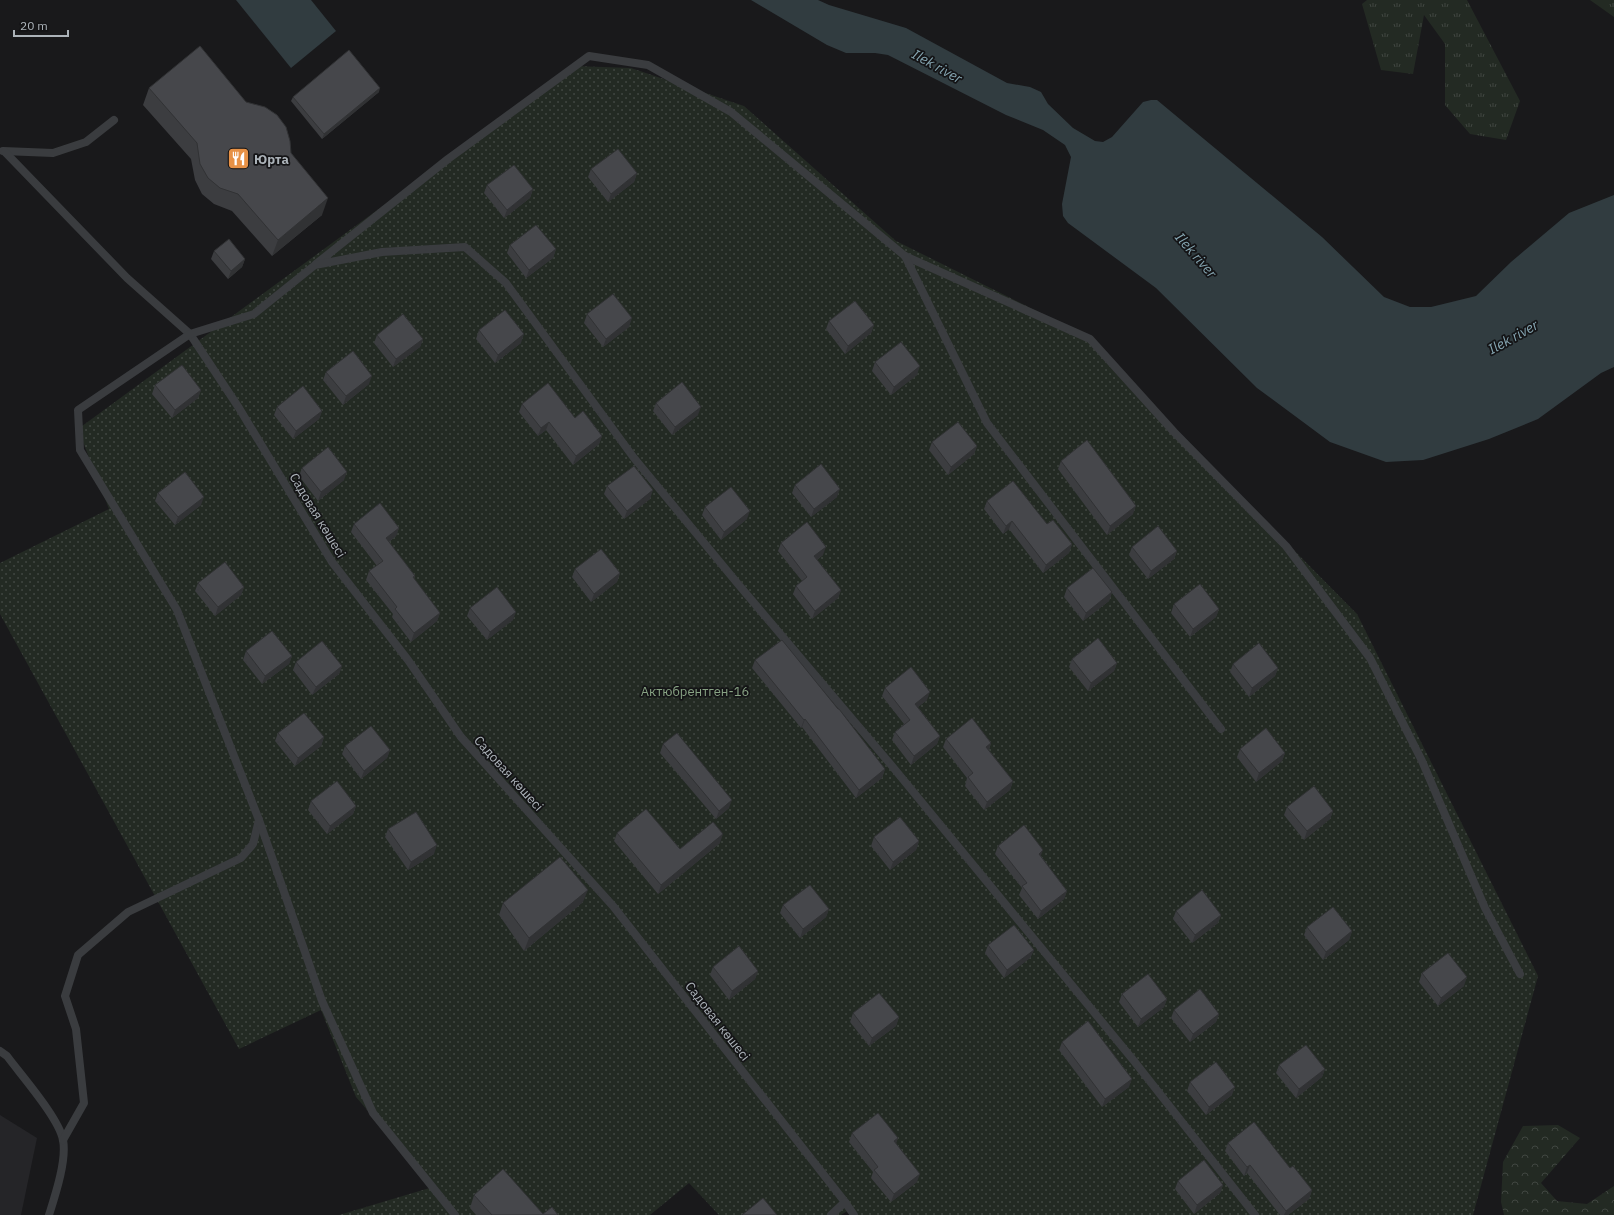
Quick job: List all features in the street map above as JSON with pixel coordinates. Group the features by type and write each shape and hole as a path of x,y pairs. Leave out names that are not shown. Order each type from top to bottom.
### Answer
{"lane":[{"path":"455,1215 373,1113 322,1001 259,820 176,610 80,450 78,410 190,334 254,314 448,159 589,56 648,65 731,112 905,256 1090,339 1174,432 1286,546 1370,658 1422,760 1485,908 1520,974"},
{"path":"2,151 54,153 86,142 114,120"},
{"name":"Садовая көшесі","path":"2,151 127,278 190,334 239,408 332,562 408,660 461,737 612,906 854,1215"},
{"path":"315,265 382,252 466,247 506,283 634,458 897,772 1134,1061 1255,1215"},
{"path":"905,256 987,423 1221,729"},
{"path":"49,1215 60,1183 63,1140 84,1103 76,1029 65,996 78,956 128,912 241,858 252,844 259,820"},
{"path":"0,1051 6,1056 54,1119 63,1140"},
{"path":"831,1215 845,1202"}],"shaded area":[{"path":"0,1115 37,1138 21,1215 0,1215"}],"green space":[{"path":"1367,0 1467,0 1520,101 1506,140 1470,134 1445,105 1445,44 1424,15 1413,74 1381,70 1362,4"},
{"path":"1590,0 1614,0 1614,17"},
{"name":"Актюбрентген-16","path":"574,66 631,68 744,106 896,241 1077,331 1357,614 1538,976 1473,1215 855,1215 849,1210 841,1215 719,1215 689,1183 650,1215 339,1215 433,1187 356,1097 321,1010 239,1049 0,614 0,563 109,509 78,429"},
{"path":"1558,1125 1580,1138 1541,1183 1557,1201 1587,1204 1614,1186 1614,1215 1504,1215 1501,1202 1503,1162 1523,1126"}],"water":[{"path":"236,0 311,0 336,31 291,68"},
{"name":"Ilek river","path":"751,0 818,0 829,5 906,28 1007,83 1030,87 1041,92 1048,104 1073,128 1095,141 1103,142 1112,137 1143,102 1157,100 1322,237 1384,297 1410,307 1431,307 1476,296 1511,262 1569,213 1614,195 1614,367 1601,373 1538,419 1489,439 1423,460 1386,462 1330,442 1257,388 1156,288 1068,223 1063,216 1062,204 1071,157 1065,145 1043,130 1006,115 888,55 875,53 846,53 827,45"}],"building":[{"name":"Юрта","path":"200,46 246,102 265,107 277,115 286,127 290,141 291,153 328,198 278,240 238,194 220,188 208,178 200,164 197,143 149,88"},
{"path":"349,50 380,88 324,134 293,97"},
{"path":"618,149 637,173 611,194 591,169"},
{"path":"514,165 533,189 507,210 487,185"},
{"path":"536,225 556,249 529,270 510,245"},
{"path":"229,239 245,259 231,271 214,251"},
{"path":"613,294 632,318 606,339 587,314"},
{"path":"855,301 874,325 848,346 829,321"},
{"path":"505,310 524,334 498,355 479,330"},
{"path":"403,314 423,339 396,359 377,335"},
{"path":"901,342 920,366 894,387 875,362"},
{"path":"353,351 372,376 346,396 326,372"},
{"path":"182,365 201,390 175,410 155,385"},
{"path":"682,382 701,407 675,427 656,403"},
{"path":"548,383 575,418 583,411 602,436 576,456 549,422 541,428 522,404"},
{"path":"303,386 322,411 296,431 277,407"},
{"path":"958,422 977,446 951,467 932,442"},
{"path":"1087,440 1136,506 1110,526 1061,461"},
{"path":"328,447 347,472 321,492 302,468"},
{"path":"821,464 840,489 814,509 795,485"},
{"path":"634,466 653,490 627,511 607,486"},
{"path":"185,472 204,497 178,517 158,493"},
{"path":"1013,481 1047,524 1053,520 1072,544 1046,565 1012,521 1006,526 987,501"},
{"path":"731,487 750,511 724,532 705,507"},
{"path":"380,503 399,528 386,538 415,576 413,577 440,613 414,633 395,609 397,607 369,571 383,561 354,524"},
{"path":"807,522 826,547 814,556 841,590 815,611 796,586 807,577 781,543"},
{"path":"1158,526 1177,551 1151,571 1132,547"},
{"path":"601,549 620,573 594,594 575,569"},
{"path":"225,562 244,587 218,607 198,583"},
{"path":"1093,568 1112,592 1086,613 1067,588"},
{"path":"1200,584 1219,609 1193,629 1174,604"},
{"path":"497,587 516,612 490,632 470,608"},
{"path":"272,631 292,656 265,676 246,651"},
{"path":"1098,638 1117,663 1091,683 1072,659"},
{"path":"782,640 839,709 885,769 859,790 805,719 804,720 755,660"},
{"path":"322,641 342,666 316,687 296,662"},
{"path":"1259,643 1278,668 1252,688 1233,664"},
{"path":"911,667 930,692 915,704 940,736 914,756 895,732 910,720 885,688"},
{"path":"304,713 324,737 298,758 278,733"},
{"path":"972,718 991,743 986,747 1013,781 987,802 968,777 973,773 946,739"},
{"path":"371,726 390,750 364,771 345,746"},
{"path":"1266,728 1285,753 1259,773 1240,749"},
{"path":"677,733 732,800 719,811 663,744"},
{"path":"337,781 356,806 330,826 311,801"},
{"path":"1314,786 1333,811 1307,831 1287,807"},
{"path":"646,809 680,849 713,822 723,834 661,885 617,833"},
{"path":"416,812 437,845 411,862 388,829"},
{"path":"900,817 919,841 893,862 874,837"},
{"path":"1024,825 1043,850 1039,854 1067,891 1041,911 1022,886 1027,883 998,846"},
{"path":"560,857 588,890 529,938 503,903"},
{"path":"810,885 829,909 803,929 783,905"},
{"path":"1202,890 1221,915 1195,935 1176,911"},
{"path":"1333,907 1352,931 1326,952 1307,927"},
{"path":"1014,925 1034,950 1007,970 988,945"},
{"path":"739,946 758,971 732,991 713,967"},
{"path":"1448,953 1467,977 1441,998 1422,973"},
{"path":"1148,974 1167,999 1141,1019 1122,994"},
{"path":"1200,989 1219,1014 1193,1034 1174,1010"},
{"path":"879,993 899,1017 872,1038 853,1013"},
{"path":"1088,1021 1132,1079 1105,1099 1062,1042"},
{"path":"1306,1045 1325,1069 1299,1089 1279,1065"},
{"path":"1216,1062 1235,1087 1209,1107 1190,1082"},
{"path":"878,1113 898,1138 894,1141 920,1174 894,1194 874,1170 878,1167 852,1133"},
{"path":"1254,1122 1290,1168 1293,1166 1312,1190 1286,1211 1250,1165 1247,1167 1228,1143"},
{"path":"1204,1160 1223,1185 1197,1205 1178,1181"},
{"path":"503,1169 543,1214 552,1207 558,1215 492,1215 474,1195"},
{"path":"763,1198 777,1215 742,1215"}],"place":[{"name":"Юрта","path":"238,159"}]}
